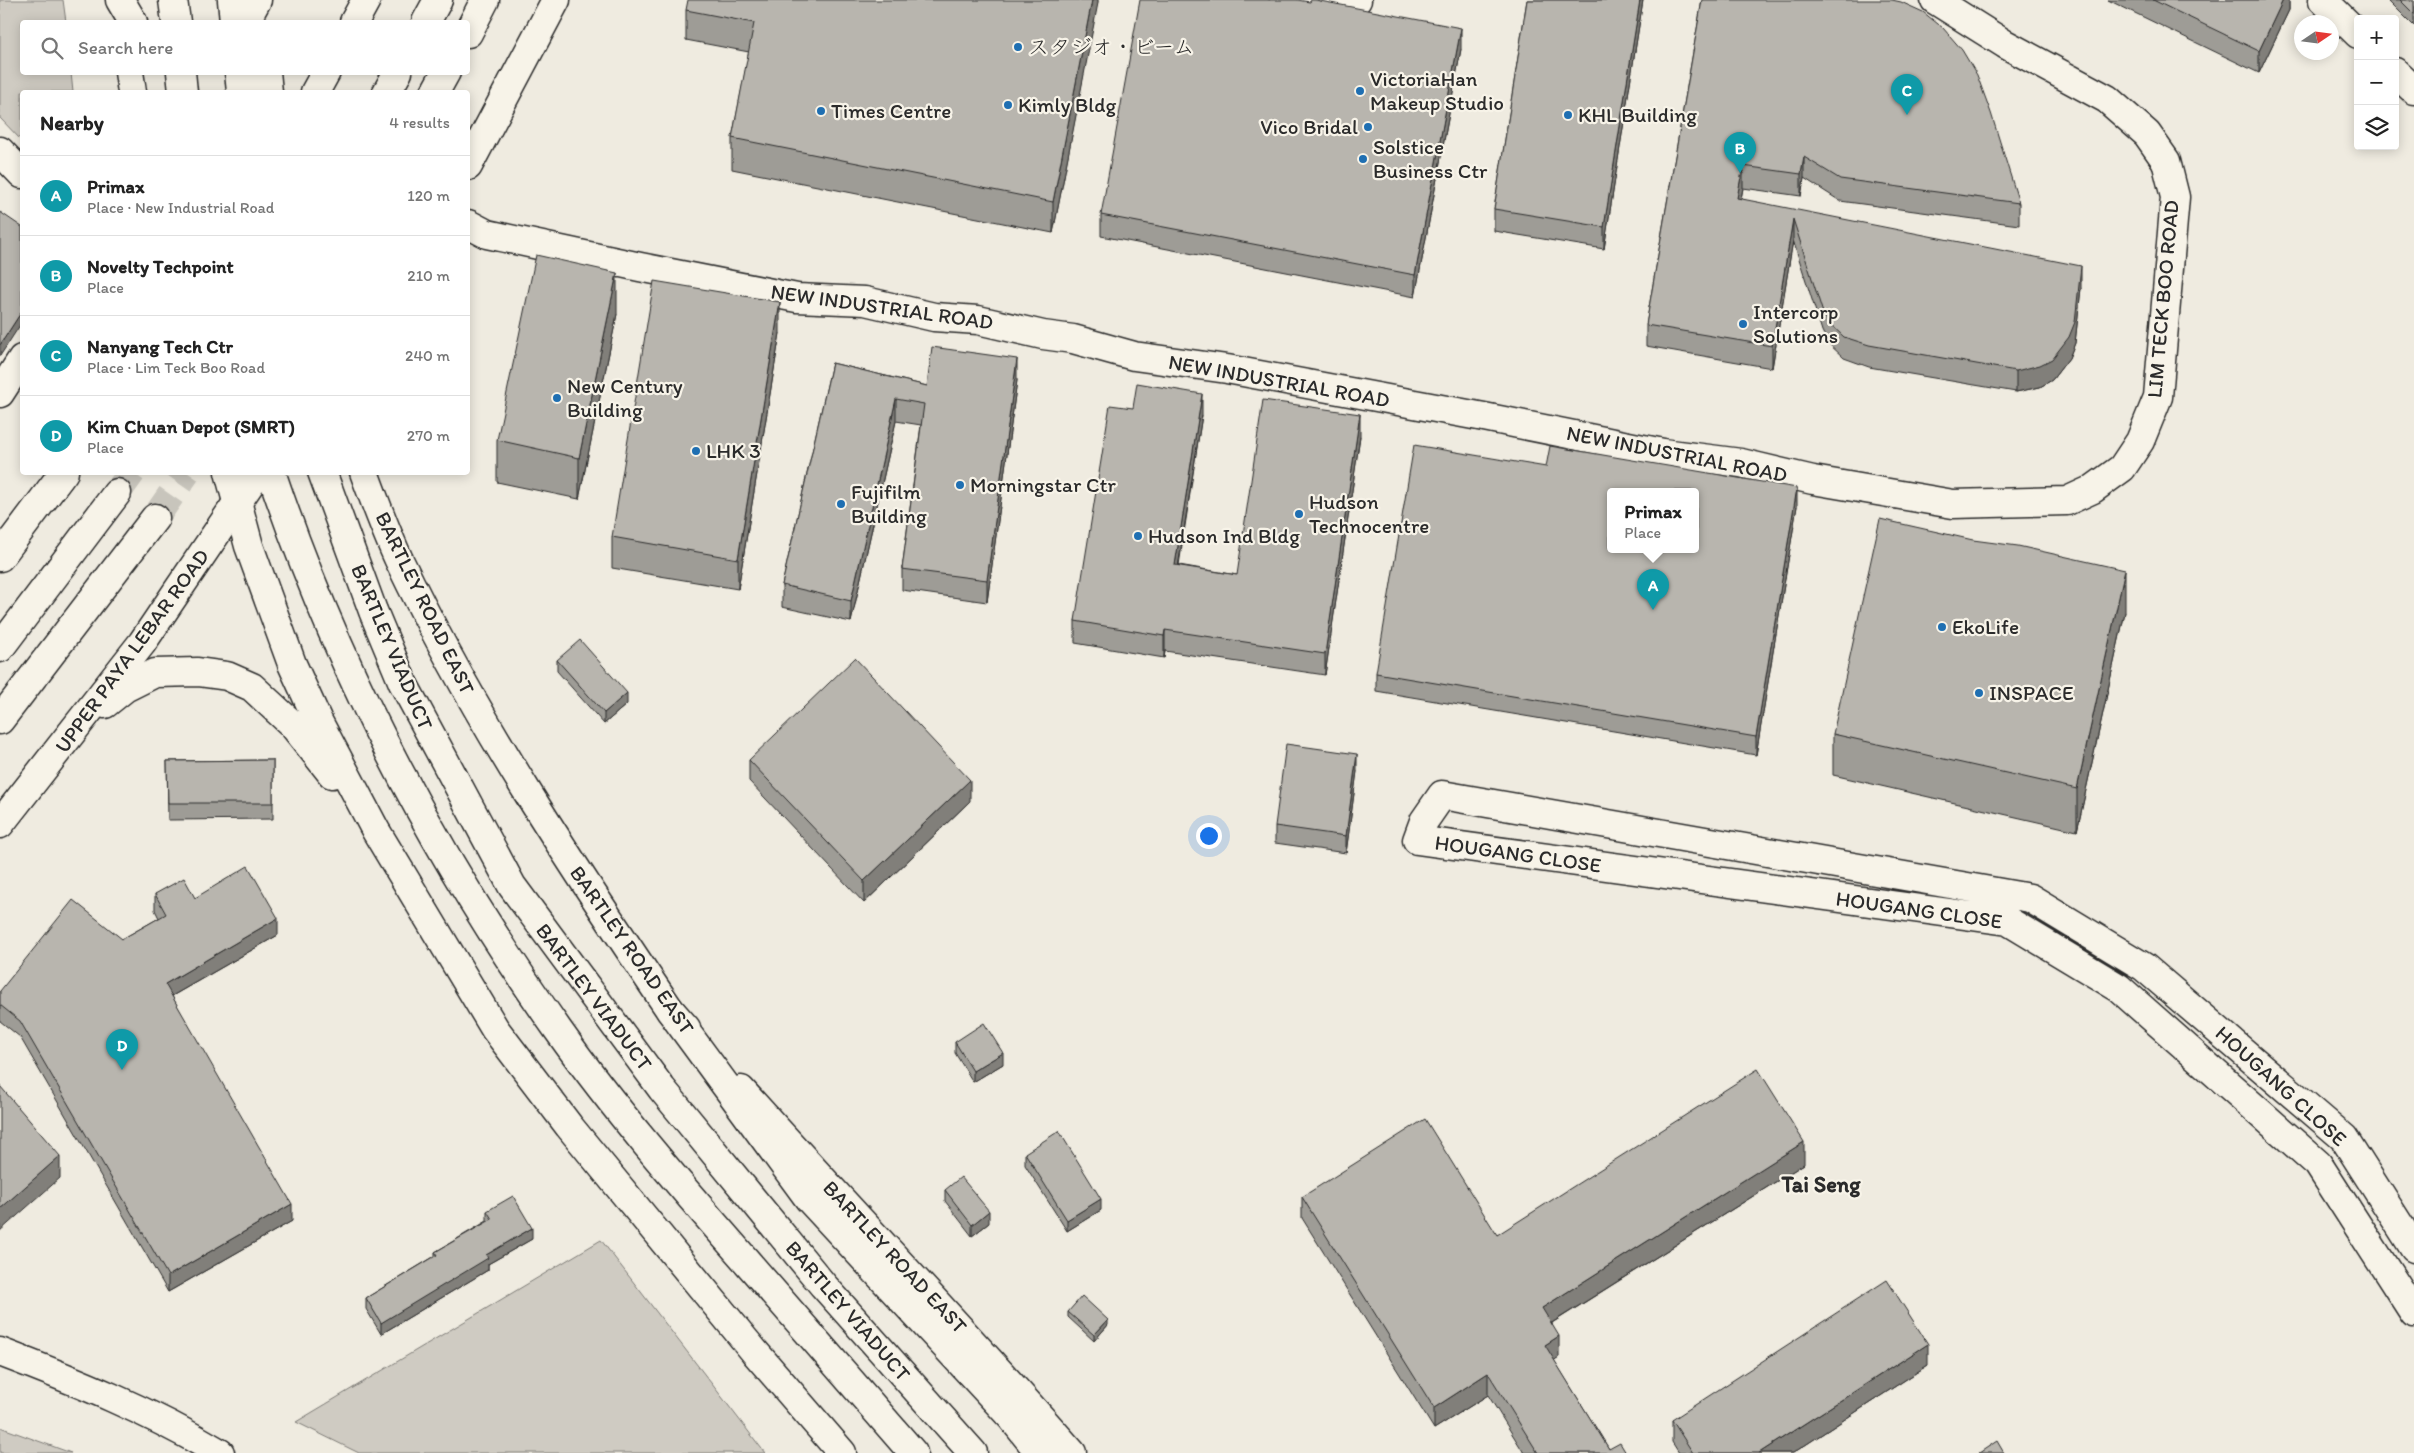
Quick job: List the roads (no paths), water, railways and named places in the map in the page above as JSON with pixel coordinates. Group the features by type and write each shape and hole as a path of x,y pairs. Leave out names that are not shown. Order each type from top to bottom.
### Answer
{"main road":[{"path":"119,0 122,20"},
{"path":"119,0 132,20"},
{"path":"173,0 176,20"},
{"path":"232,0 234,20"},
{"path":"246,20 258,0"},
{"path":"258,0 261,20"},
{"path":"355,20 366,0"},
{"path":"427,20 438,0"},
{"path":"470,28 485,0"},
{"path":"470,162 556,0"},
{"path":"1284,0 1313,5 1344,3 1357,0"},
{"name":"LIM TECK BOO ROAD","path":"1935,0 2005,44 2107,99 2147,134 2166,161 2175,197 2158,397 2140,441 2122,468 2093,489"},
{"path":"2323,0 2354,30"},
{"path":"129,75 132,90"},
{"path":"181,75 183,90"},
{"path":"239,75 241,90"},
{"path":"266,75 268,90"},
{"path":"316,90 324,75"},
{"path":"387,90 396,75"},
{"path":"436,90 444,75"},
{"path":"2399,76 2414,90"},
{"path":"0,151 20,172"},
{"name":"NEW INDUSTRIAL ROAD","path":"470,225 487,234 797,298 865,301 934,317 978,320 1043,335 1073,339 1134,356 1227,369 1663,453 1741,463 1813,480 1953,504 2068,501 2093,489"},
{"path":"0,393 20,361"},
{"path":"0,556 61,475"},
{"path":"230,475 249,546 292,664 318,721 376,831 495,1030 581,1141 754,1351 842,1453"},
{"name":"UPPER PAYA LEBAR ROAD","path":"0,824 142,643 256,475"},
{"name":"BARTLEY VIADUCT","path":"272,475 296,544 364,702 450,864 507,954 559,1031 652,1151 913,1453"},
{"name":"BARTLEY VIADUCT","path":"323,475 373,611 403,683 512,886 668,1096 823,1285 973,1453"},
{"name":"BARTLEY ROAD EAST","path":"365,475 399,560 486,723 562,849 670,1010 823,1180 981,1349 1072,1453"},
{"path":"385,475 399,560"},
{"path":"0,648 117,493"},
{"path":"0,720 154,518"},
{"path":"61,748 87,718 125,688 155,674 198,672 227,676 252,687 293,725 376,831"},
{"name":"HOUGANG CLOSE","path":"2414,1248 2344,1138 2144,967 2030,898 1442,795 1424,821 1417,840 2008,922 2119,988 2318,1164 2414,1313"},
{"path":"670,1010 809,1199 1012,1418 1040,1453"},
{"path":"0,1352 112,1396 184,1431 220,1453"}],"tunnel":[{"path":"117,493 130,475"},
{"path":"155,518 185,475"}],"place":[{"name":"スタジオ・ビーム","path":"1018,47"},
{"name":"VictoriaHan Makeup Studio","path":"1360,91"},
{"name":"Kimly Bldg","path":"1008,105"},
{"name":"Times Centre","path":"821,111"},
{"name":"KHL Building","path":"1568,115"},
{"name":"Nanyang Tech Ctr","path":"1907,115"},
{"name":"Vico Bridal","path":"1368,127"},
{"name":"Solstice Business Ctr","path":"1363,159"},
{"name":"Novelty Techpoint","path":"1740,173"},
{"name":"Intercorp Solutions","path":"1743,324"},
{"name":"New Century Building","path":"557,398"},
{"name":"LHK 3","path":"696,451"},
{"name":"Morningstar Ctr","path":"960,485"},
{"name":"Fujifilm Building","path":"841,504"},
{"name":"Hudson Technocentre","path":"1299,514"},
{"name":"Hudson Ind Bldg","path":"1138,536"},
{"name":"Primax","path":"1653,610"},
{"name":"EkoLife","path":"1942,627"},
{"name":"INSPACE","path":"1979,693"},
{"name":"Kim Chuan Depot (SMRT)","path":"122,1070"}],"district":[{"name":"Tai Seng","path":"1821,1184"}]}
